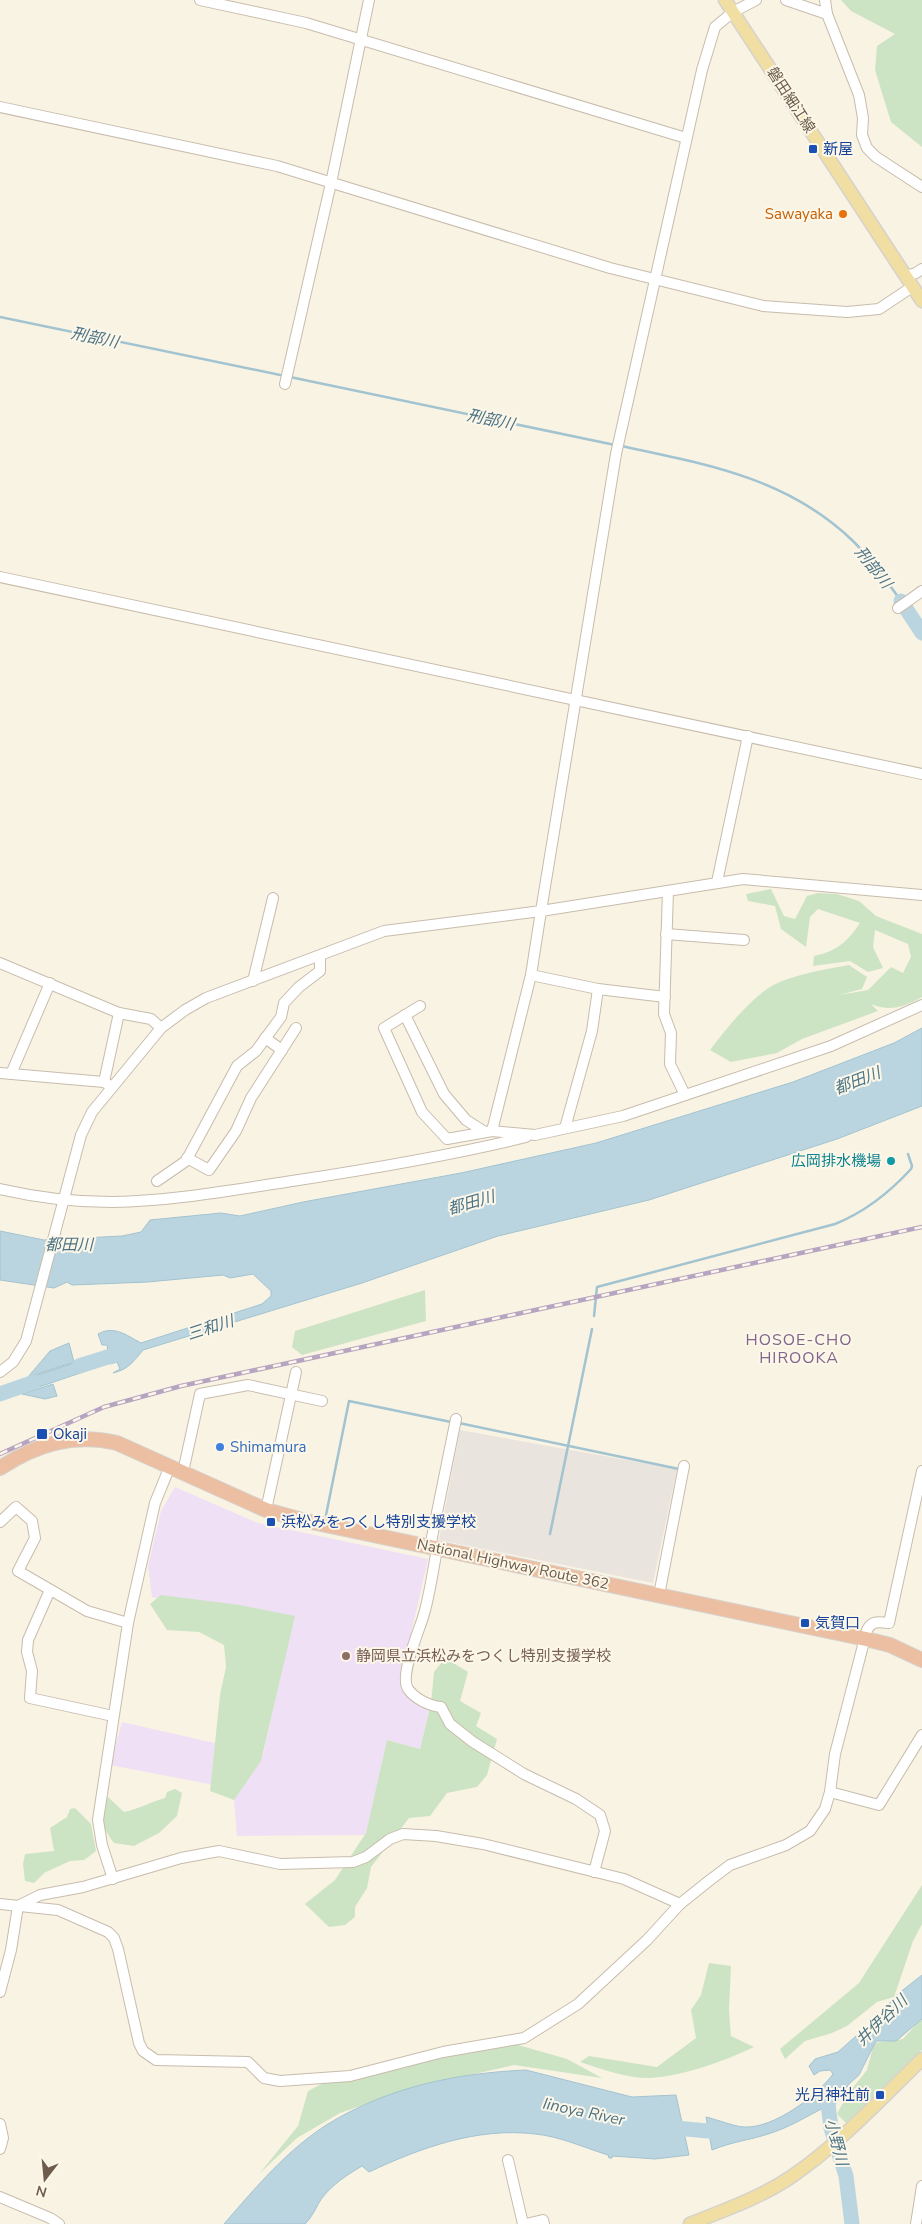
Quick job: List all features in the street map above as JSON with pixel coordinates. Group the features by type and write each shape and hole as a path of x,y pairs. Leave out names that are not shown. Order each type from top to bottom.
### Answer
{"highway":[{"name":"National Highway Route 362","path":"0,1468 18,1456 46,1445 94,1438 117,1442 266,1510 433,1548 866,1639 890,1645 922,1660"}],"main road":[{"name":"磐田細江線","path":"725,0 922,301"},
{"path":"690,2224 757,2197 790,2177 830,2147 922,2059"}],"street":[{"path":"200,0 306,23 686,138"},
{"path":"285,384 331,183 369,0"},
{"path":"489,1132 531,975 616,454 686,138 710,39 715,27 733,12 756,0"},
{"path":"786,0 826,14"},
{"path":"825,0 826,14 859,95 862,135 867,148 876,157 922,187"},
{"path":"0,107 278,166 610,268 763,306 847,312 879,309 922,268"},
{"path":"0,577 922,774"},
{"path":"898,608 922,591"},
{"path":"717,882 748,736"},
{"path":"0,1372 13,1362 26,1341 36,1311 81,1135 92,1112 108,1084 161,1028 185,1010 206,998 384,932 540,911 717,882 743,879 922,895"},
{"path":"668,891 664,1014 671,1033 670,1064 685,1095"},
{"path":"253,981 273,898"},
{"path":"666,934 744,940"},
{"path":"156,1181 170,1173 187,1158 237,1066 256,1051 281,1017 284,1003 299,987 320,971 320,956"},
{"path":"0,963 119,1012 151,1019 161,1028"},
{"path":"531,975 598,989 665,996"},
{"path":"50,983 5,1074 108,1084"},
{"path":"565,1128 592,1031 598,989"},
{"path":"0,1189 64,1201 112,1202 233,1190 372,1169 466,1152 623,1116 831,1046 922,1005"},
{"path":"420,1006 384,1028 422,1112 447,1139 489,1132 534,1135"},
{"path":"108,1084 119,1012"},
{"path":"405,1015 444,1094 466,1120 489,1132"},
{"path":"187,1158 209,1170 236,1131 251,1098 296,1028"},
{"path":"265,1038 282,1050"},
{"path":"266,1510 296,1372"},
{"path":"113,1879 102,1844 98,1820 128,1623 155,1503 176,1469 200,1394 248,1385 322,1401"},
{"path":"456,1419 433,1548 424,1614 411,1655 406,1680 408,1689 430,1706 441,1707 450,1724 473,1742 524,1774 576,1799 600,1815 605,1831 594,1872"},
{"path":"659,1595 684,1466"},
{"path":"0,1904 58,1910 108,1932 114,1938 139,2043 143,2050 156,2060 248,2062 264,2078 280,2081 350,2076 443,2052 524,2038 578,2004 647,1940 680,1904 730,1866 786,1845 810,1831 825,1809 830,1792 835,1754 870,1624 877,1622 889,1623 922,1471"},
{"path":"0,1522 16,1507 32,1521 34,1538 18,1571 87,1611 128,1623"},
{"path":"50,1590 28,1640 27,1652 32,1670 30,1698 113,1716"},
{"path":"830,1792 878,1805 922,1735"},
{"path":"19,1906 40,1895 84,1888 181,1858 219,1851 280,1864 353,1862 366,1856 390,1839 403,1834 436,1836 483,1844 624,1879 680,1904"},
{"path":"0,1992 11,1950 19,1906"},
{"path":"0,2124 3,2138 0,2149"},
{"path":"508,2160 525,2224 543,2220 544,2224"},
{"path":"916,2224 922,2186"},
{"path":"0,2197 50,2218 59,2224"}],"shaded area":[{"path":"460,1430 677,1469 653,1583 439,1540"},
{"name":"静岡県立浜松みをつくし特別支援学校","path":"175,1487 258,1523 428,1559 400,1682 430,1706 420,1749 387,1740 366,1835 237,1836 234,1800 209,1784 110,1765 122,1722 263,1754 291,1629 152,1597 148,1566 161,1511"}],"green space":[{"path":"841,0 922,0 922,147 891,122 875,70 877,46 895,34 851,11"},
{"path":"771,889 784,916 795,919 807,896 818,893 837,894 859,901 876,916 922,934 922,997 891,1008 871,1004 878,1011 802,1039 777,1053 731,1062 710,1050 752,1001 782,981 807,973 849,965 867,977 862,989 839,995 868,990 891,967 903,973 911,957 908,944 875,930 873,947 883,968 868,972 850,961 813,966 814,956 841,945 860,923 818,909 810,917 806,947 781,929 775,906 748,901 746,894"},
{"path":"425,1290 426,1321 302,1355 292,1347 295,1331"},
{"path":"161,1595 240,1605 295,1616 261,1761 234,1800 210,1791 220,1695 226,1667 224,1645 199,1632 167,1630 150,1604"},
{"path":"445,1658 468,1672 460,1701 481,1713 476,1726 497,1739 487,1775 477,1787 447,1793 430,1816 409,1818 371,1867 367,1888 355,1907 355,1917 345,1925 329,1927 305,1904 335,1880 366,1833 387,1740 420,1749 431,1703 434,1672"},
{"path":"175,1789 182,1793 177,1816 159,1833 134,1846 114,1843 106,1832 102,1821 103,1810 108,1797 124,1812 165,1798 167,1792"},
{"path":"75,1808 91,1824 96,1851 84,1860 70,1861 44,1873 34,1883 25,1881 23,1864 25,1854 54,1851 50,1828 67,1817 70,1809"},
{"path":"922,1885 922,1924 913,1941 894,1997 877,2002 847,2026 832,2033 805,2041 785,2059 780,2049 859,1983"},
{"path":"709,1963 731,1966 729,2011 731,2036 754,2047 704,2067 678,2074 651,2078 625,2075 580,2062 589,2056 657,2067 696,2038 691,2010 701,1995"},
{"path":"922,2018 922,2050 846,2123 837,2114 847,2095 867,2070 874,2043 903,2039"},
{"path":"511,2043 567,2059 602,2078 514,2065 412,2088 340,2113 297,2138 259,2174 298,2126 308,2091 335,2077"}],"water":[{"name":"都田川","path":"922,1028 922,1106 837,1139 649,1200 498,1236 362,1283 143,1350 127,1367 113,1373 120,1369 117,1362 110,1364 107,1345 102,1345 98,1334 109,1330 120,1332 141,1343 262,1304 271,1296 271,1291 253,1274 230,1278 223,1275 148,1282 72,1285 67,1282 54,1288 0,1280 0,1231 44,1240 122,1236 141,1232 150,1220 221,1213 240,1216 303,1202 461,1173 596,1143 793,1082 894,1043"},
{"path":"69,1343 74,1362 28,1377 50,1351"},
{"path":"98,1355 101,1366 18,1394 4,1392 19,1387 26,1379"},
{"path":"53,1384 57,1396 45,1399 22,1394"},
{"name":"井伊谷川","path":"922,1975 922,2019 896,2041 876,2041 859,2075 849,2084 832,2109 825,2107 775,2132 712,2150 706,2117 744,2127 768,2123 793,2110 826,2083 833,2074 830,2070 820,2071 814,2075 809,2066 815,2059 838,2052 856,2036 874,2025 894,1997"},
{"path":"526,2070 632,2097 676,2095 689,2155 655,2159 613,2156 609,2158 608,2155 544,2135 513,2133 470,2137 449,2141 408,2155 369,2172 362,2166 331,2188 305,2224 224,2224 260,2183 299,2145 328,2124 351,2111 399,2091 424,2084 474,2074"}],"waterway":[{"name":"刑部川","path":"0,317 285,376"},
{"name":"刑部川","path":"290,377 615,445"},
{"name":"刑部川","path":"621,446 715,467 773,488 801,502 828,520 853,541 872,562 901,601"},
{"name":"刑部川","path":"901,601 922,633"},
{"path":"594,1316 597,1287 835,1224 856,1214 876,1201 911,1169 912,1166 908,1154"},
{"path":"550,1534 592,1329"},
{"name":"三和川","path":"79,1366 127,1351"},
{"name":"三和川","path":"0,1394 34,1382"},
{"path":"326,1515 349,1401 451,1422"},
{"path":"459,1423 679,1469"},
{"name":"小野川","path":"834,2090 828,2104 831,2128 846,2176 852,2224"},
{"name":"Iinoya River","path":"665,2127 729,2133"}],"railway":[{"path":"0,1454 104,1407 181,1386 922,1227"}],"place":[{"name":"新屋","path":"813,149"},
{"name":"Sawayaka","path":"843,214"},
{"name":"広岡排水機場","path":"891,1161"},
{"name":"Okaji","path":"42,1434"},
{"name":"Shimamura","path":"220,1447"},
{"name":"浜松みをつくし特別支援学校","path":"271,1522"},
{"name":"気賀口","path":"805,1623"},
{"name":"静岡県立浜松みをつくし特別支援学校","path":"346,1656"},
{"name":"光月神社前","path":"880,2095"}],"district":[{"name":"HOSOE-CHO HIROOKA","path":"799,1348"}]}
